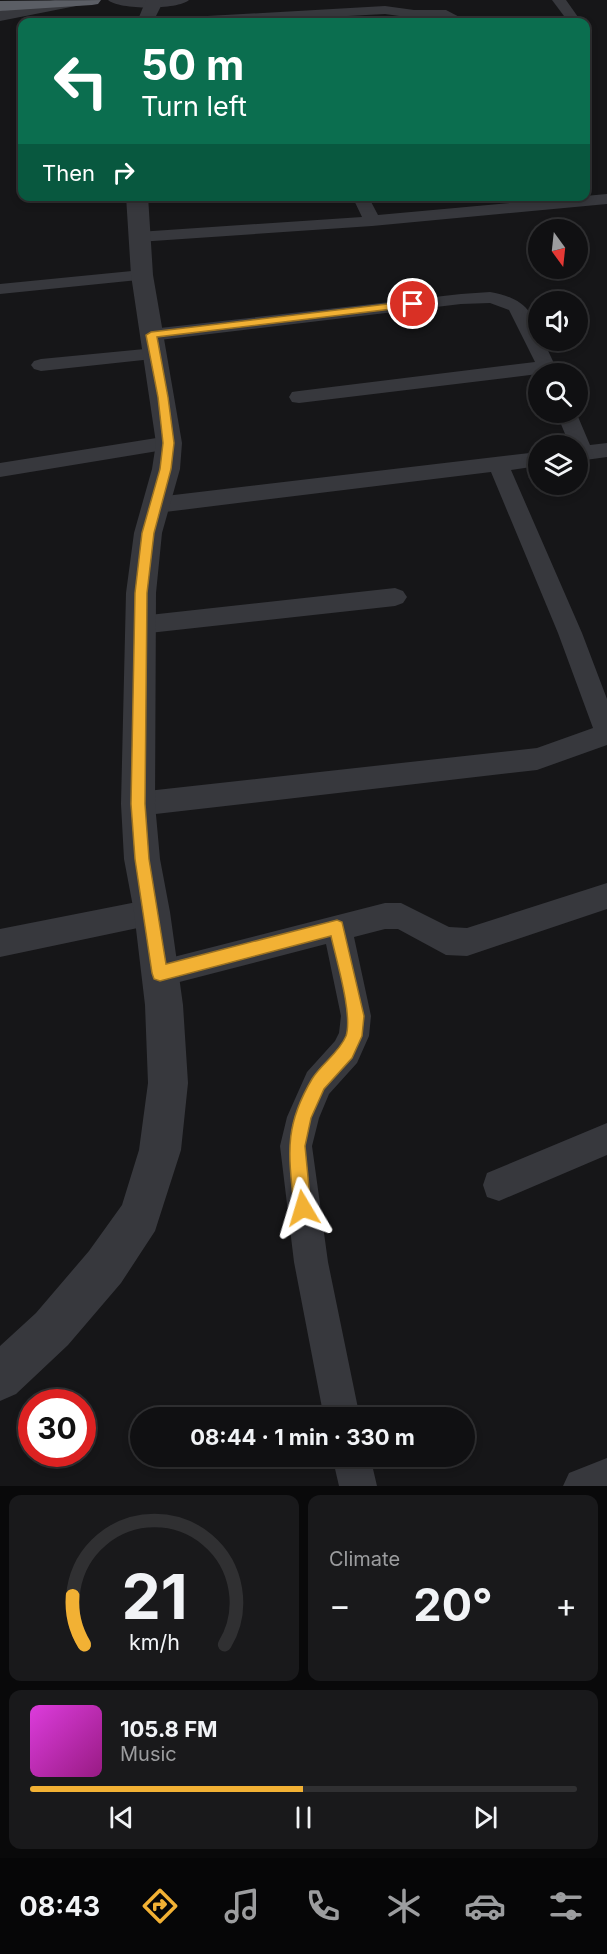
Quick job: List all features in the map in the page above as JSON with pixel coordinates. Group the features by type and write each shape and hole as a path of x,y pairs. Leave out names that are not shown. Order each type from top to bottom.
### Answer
{"highway":[{"path":"0,6 84,1"}],"street":[{"path":"115,0 135,4 151,11 182,0"},
{"path":"559,0 570,18"},
{"path":"0,16 84,1"},
{"path":"285,18 385,10 414,14 446,14 454,18"},
{"path":"590,201 607,199"},
{"path":"0,1378 52,1329 105,1268 140,1216 160,1150 168,1083 160,973 142,859 138,804 140,625 148,533 166,469 169,443 142,274 137,201"},
{"path":"362,201 372,221"},
{"path":"138,237 372,221 586,201"},
{"path":"0,289 142,274"},
{"path":"41,364 461,299 498,298 507,300 517,308 545,363"},
{"path":"299,397 528,372"},
{"path":"0,470 169,443"},
{"path":"588,453 607,450"},
{"path":"157,505 528,460"},
{"path":"138,804 537,759 607,733 570,633 498,464"},
{"path":"140,625 395,597"},
{"path":"160,973 385,916 401,916 446,941 467,942 607,896"},
{"path":"0,943 152,912"},
{"path":"337,927 354,1008 354,1036 346,1052 318,1083 303,1117 296,1146 311,1262 340,1407"},
{"path":"499,1185 607,1139"},
{"path":"354,1467 358,1486"},
{"path":"582,1486 607,1476"}],"route":[{"path":"303,1208 296,1146 303,1117 318,1083 346,1052 354,1036 356,1016 337,927 160,973 142,859 138,804 141,593 148,533 166,469 169,443 151,335 413,304"}]}
